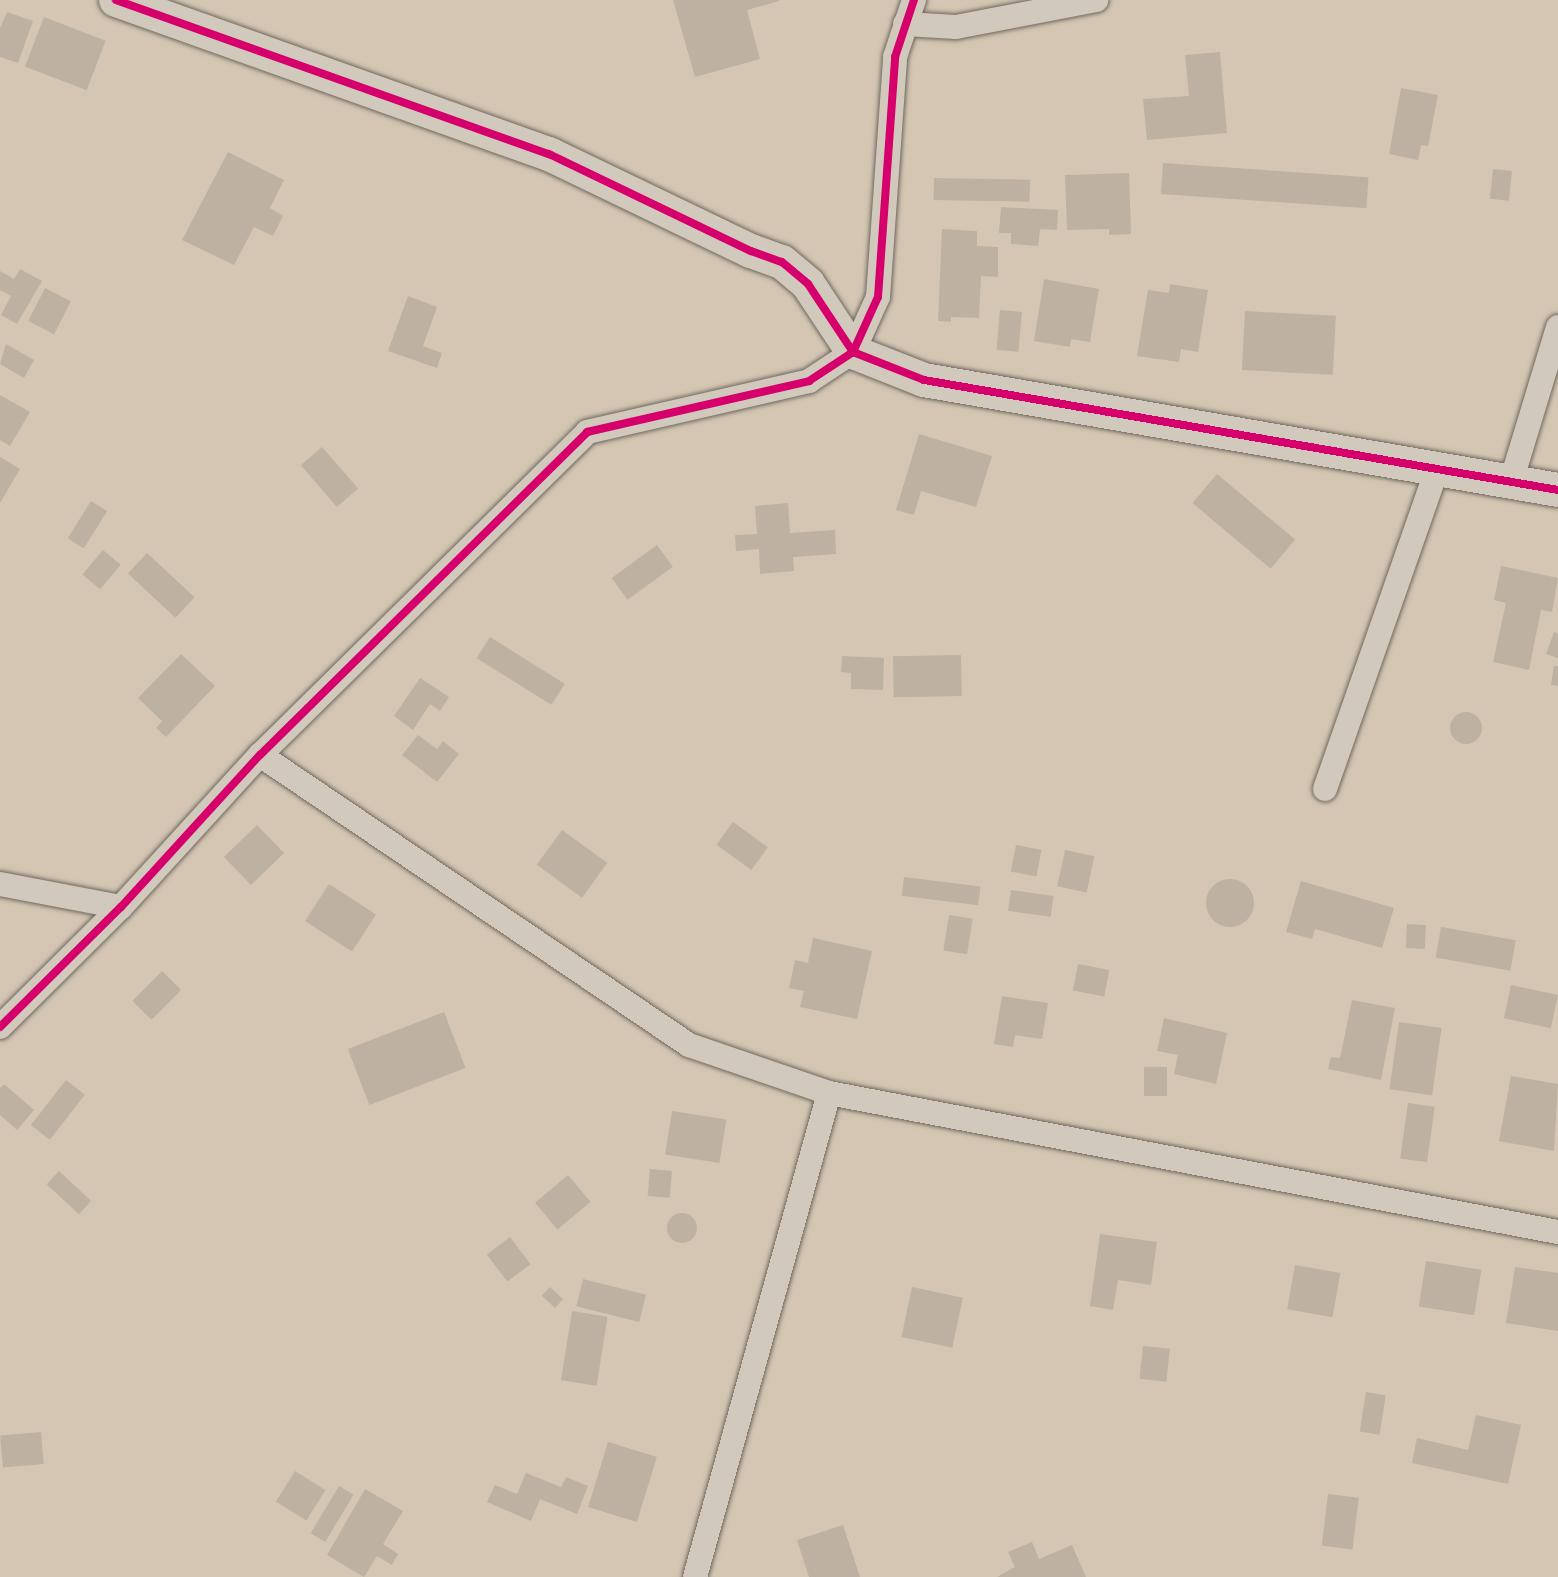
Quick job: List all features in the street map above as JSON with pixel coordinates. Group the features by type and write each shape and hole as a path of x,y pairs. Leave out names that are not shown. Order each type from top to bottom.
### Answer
{"street":[{"path":"116,0 549,154 751,251 782,262 808,284 853,352 924,380 1558,490"},
{"path":"0,1027 121,907 260,755 587,432 809,381 853,352 878,297 895,57 914,0"},
{"path":"905,24 956,27 1096,0"},
{"path":"1511,482 1558,327"},
{"path":"1325,789 1437,470"},
{"path":"260,755 689,1045 829,1093 1558,1232"},
{"path":"0,884 121,907"},
{"path":"695,1577 829,1093"}],"building":[{"path":"673,0 779,1 747,10 760,59 695,77"},
{"path":"7,12 33,21 18,63 0,57 0,28"},
{"path":"44,17 106,41 87,90 25,66"},
{"path":"1220,52 1227,133 1147,140 1143,99 1189,96 1185,55"},
{"path":"1401,88 1438,95 1428,146 1421,145 1418,160 1389,154"},
{"path":"228,152 284,180 270,208 283,216 273,236 254,227 234,265 182,240"},
{"path":"1163,163 1368,177 1366,208 1161,194"},
{"path":"1493,169 1512,171 1509,201 1490,199"},
{"path":"1129,173 1131,234 1109,235 1109,229 1067,230 1065,175"},
{"path":"934,178 1030,180 1030,202 934,200"},
{"path":"1001,207 1058,210 1057,230 1040,229 1038,246 1011,244 1011,233 999,233"},
{"path":"942,229 977,231 977,246 998,247 998,277 981,276 979,318 951,317 951,322 938,321"},
{"path":"20,269 42,281 17,324 1,315 11,296 0,290 0,271 14,279"},
{"path":"1044,279 1099,289 1090,342 1071,339 1070,347 1034,341"},
{"path":"1170,284 1208,290 1198,352 1181,349 1179,362 1137,356 1148,290 1169,293"},
{"path":"45,288 71,301 54,334 28,321"},
{"path":"408,296 437,307 423,346 442,353 437,368 388,351"},
{"path":"1000,310 1022,312 1018,352 997,350"},
{"path":"1245,311 1336,316 1333,375 1242,370"},
{"path":"6,344 34,360 24,378 0,364"},
{"path":"0,395 30,412 10,446 0,440"},
{"path":"919,434 992,456 976,507 921,491 914,515 896,510"},
{"path":"322,447 358,489 337,507 301,465"},
{"path":"0,457 20,469 0,503"},
{"path":"1217,474 1295,540 1271,569 1193,503"},
{"path":"91,501 107,511 84,548 68,538"},
{"path":"788,503 790,533 835,530 836,554 793,557 794,571 760,574 759,549 736,551 735,535 757,534 755,506"},
{"path":"657,545 673,567 628,600 612,578"},
{"path":"103,550 121,565 100,589 82,575"},
{"path":"147,553 195,597 175,618 128,573"},
{"path":"1501,566 1558,578 1552,612 1541,610 1529,670 1493,662 1506,603 1494,600"},
{"path":"1554,632 1558,634 1558,658 1546,654"},
{"path":"490,637 565,684 551,705 477,658"},
{"path":"181,654 215,686 166,737 156,728 162,721 138,698"},
{"path":"961,655 962,696 894,697 893,656"},
{"path":"842,656 884,658 883,690 851,689 851,673 841,672"},
{"path":"1554,666 1558,666 1558,686 1551,685"},
{"path":"420,678 449,697 440,711 430,704 413,730 394,716"},
{"path":"1466,712 1477,717 1482,728 1477,739 1466,744 1455,739 1450,728 1455,717"},
{"path":"418,735 437,749 443,741 459,754 437,782 402,755"},
{"path":"733,822 768,847 751,870 717,845"},
{"path":"257,825 284,853 251,885 224,857"},
{"path":"562,830 607,863 582,898 537,865"},
{"path":"1016,845 1042,850 1036,876 1011,872"},
{"path":"1065,850 1094,856 1087,892 1057,886"},
{"path":"904,877 980,886 978,905 902,896"},
{"path":"1230,879 1247,886 1254,903 1247,920 1230,927 1213,920 1206,903 1213,886"},
{"path":"1301,881 1394,908 1382,948 1315,929 1312,939 1286,932"},
{"path":"329,884 376,914 352,951 305,921"},
{"path":"1011,890 1054,896 1051,917 1008,911"},
{"path":"949,915 973,919 967,954 943,951"},
{"path":"1407,924 1426,925 1425,949 1406,948"},
{"path":"1441,927 1516,940 1510,971 1436,958"},
{"path":"813,938 872,951 857,1019 800,1007 804,991 789,988 795,960 808,963"},
{"path":"1078,964 1109,970 1104,997 1073,991"},
{"path":"162,971 181,990 151,1020 132,1001"},
{"path":"1511,985 1558,995 1551,1028 1504,1018"},
{"path":"1002,996 1048,1003 1042,1039 1015,1035 1013,1047 994,1044"},
{"path":"1352,1000 1395,1008 1381,1080 1328,1069 1331,1057 1340,1058"},
{"path":"444,1012 466,1068 369,1105 348,1049"},
{"path":"1164,1018 1227,1033 1216,1084 1174,1074 1178,1055 1157,1051"},
{"path":"1399,1022 1442,1028 1432,1095 1390,1089"},
{"path":"1144,1067 1167,1067 1167,1096 1144,1096"},
{"path":"1511,1076 1558,1084 1554,1151 1499,1141"},
{"path":"66,1080 85,1095 50,1140 31,1125"},
{"path":"4,1084 34,1110 17,1130 0,1115 0,1088"},
{"path":"1408,1103 1435,1107 1427,1162 1400,1158"},
{"path":"672,1111 726,1120 719,1163 665,1154"},
{"path":"650,1169 672,1171 670,1198 648,1196"},
{"path":"59,1171 91,1201 79,1214 47,1184"},
{"path":"568,1175 590,1202 558,1229 535,1203"},
{"path":"682,1213 688,1214 696,1222 696,1234 688,1242 682,1243 676,1242 668,1234 667,1228 668,1222 676,1214"},
{"path":"1100,1234 1157,1242 1151,1285 1118,1280 1113,1310 1090,1306"},
{"path":"510,1237 530,1264 507,1282 487,1254"},
{"path":"1426,1261 1481,1270 1474,1315 1419,1306"},
{"path":"1295,1265 1340,1273 1332,1317 1287,1309"},
{"path":"1515,1267 1558,1273 1558,1331 1506,1323"},
{"path":"583,1279 646,1295 639,1322 576,1306"},
{"path":"550,1287 563,1299 555,1308 542,1296"},
{"path":"912,1287 963,1298 952,1348 901,1337"},
{"path":"572,1311 608,1317 597,1386 561,1380"},
{"path":"1143,1346 1170,1349 1166,1382 1140,1379"},
{"path":"1366,1392 1386,1395 1379,1435 1360,1432"},
{"path":"1476,1415 1521,1425 1508,1484 1412,1463 1417,1438 1468,1450"},
{"path":"41,1432 44,1464 3,1467 0,1436"},
{"path":"608,1442 657,1457 637,1522 588,1507"},
{"path":"295,1471 326,1490 306,1521 276,1502"},
{"path":"526,1473 561,1487 566,1477 588,1486 577,1514 540,1499 531,1521 487,1502 495,1485 517,1494"},
{"path":"339,1486 354,1495 325,1542 311,1533"},
{"path":"365,1489 403,1511 383,1544 398,1554 392,1565 377,1556 364,1577 327,1555"},
{"path":"1328,1494 1359,1498 1352,1549 1322,1546"},
{"path":"843,1525 860,1577 809,1577 797,1540"},
{"path":"1032,1542 1039,1559 1072,1545 1086,1577 997,1577 1015,1567 1008,1552"}],"cycle path":[{"path":"116,0 549,154 751,251 782,262 808,284 853,352 924,380 1558,490"},
{"path":"0,1027 121,907 260,755 587,432 809,381 853,352 878,297 895,57 914,0"}]}
